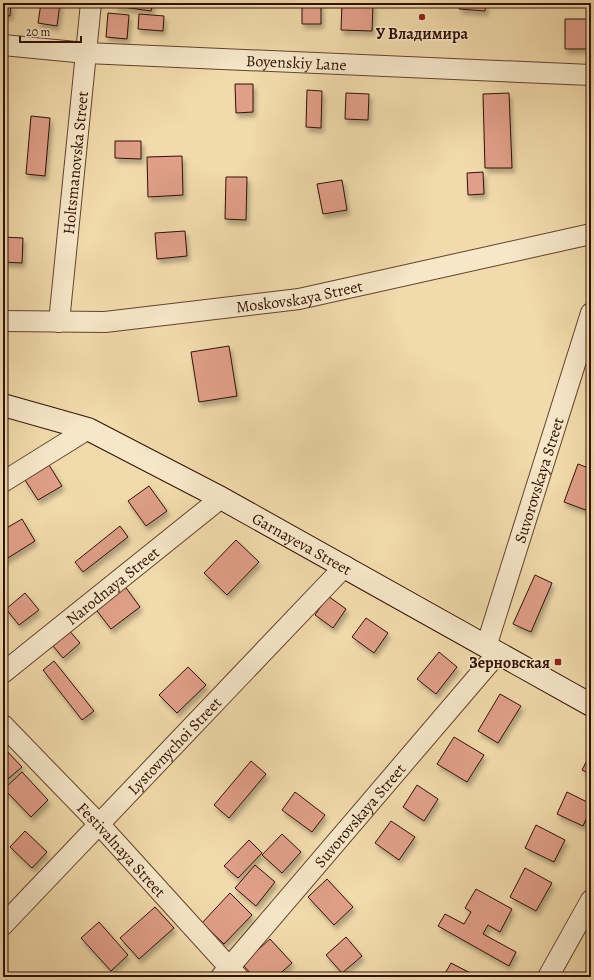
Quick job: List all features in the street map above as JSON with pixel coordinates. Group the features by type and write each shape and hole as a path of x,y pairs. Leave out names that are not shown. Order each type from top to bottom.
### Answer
{"street":[{"name":"Holtsmanovska Street","path":"59,322 91,3"},
{"name":"Boyenskiy Lane","path":"3,45 86,53 591,75"},
{"name":"Moskovskaya Street","path":"3,321 105,322 299,299 591,234"},
{"name":"Suvorovskaya Street","path":"230,974 491,650 591,313"},
{"name":"Garnayeva Street","path":"3,405 88,429 222,498 591,705"},
{"path":"3,482 88,429"},
{"name":"Narodnaya Street","path":"3,673 222,498"},
{"name":"Lystovnychoi Street","path":"3,925 345,566"},
{"name":"Festivalnaya Street","path":"3,725 99,824 230,974"},
{"path":"548,977 591,900"}],"building":[{"path":"3,3 11,3 10,16 3,15"},
{"path":"41,3 60,3 57,26 38,23"},
{"path":"115,3 153,3 151,11 115,6"},
{"path":"302,3 321,3 321,24 302,24"},
{"path":"342,3 373,3 372,31 341,30"},
{"path":"460,3 486,3 485,11 459,9"},
{"path":"108,13 129,15 127,39 106,37"},
{"path":"139,14 164,16 163,31 138,29"},
{"path":"565,19 591,19 591,49 565,49"},
{"path":"235,84 253,84 253,112 236,113"},
{"path":"307,90 322,91 321,128 306,127"},
{"path":"346,93 369,94 368,120 345,119"},
{"path":"509,93 512,168 485,168 483,94"},
{"path":"31,116 50,118 45,176 26,174"},
{"path":"588,136 591,136 591,166 587,165"},
{"path":"115,141 141,141 141,159 115,158"},
{"path":"182,156 183,195 148,197 147,157"},
{"path":"483,172 484,194 468,195 467,173"},
{"path":"226,177 247,177 246,220 225,219"},
{"path":"342,180 347,210 323,214 317,184"},
{"path":"185,231 187,256 157,259 155,233"},
{"path":"3,237 23,238 22,263 3,262"},
{"path":"229,346 237,396 199,402 191,352"},
{"path":"578,464 591,469 591,512 564,502"},
{"path":"49,465 62,486 38,500 25,480"},
{"path":"149,486 167,511 146,526 128,501"},
{"path":"22,519 35,541 3,561 3,530"},
{"path":"120,526 128,537 83,572 75,562"},
{"path":"236,540 259,562 227,595 204,573"},
{"path":"535,575 552,583 531,632 513,624"},
{"path":"124,585 140,607 111,629 94,607"},
{"path":"25,593 39,610 19,625 6,609"},
{"path":"328,596 346,609 333,628 315,615"},
{"path":"366,618 388,633 374,653 352,637"},
{"path":"66,627 80,643 63,658 49,641"},
{"path":"439,652 457,667 436,694 417,679"},
{"path":"54,661 94,711 82,720 43,670"},
{"path":"188,667 206,685 177,713 159,695"},
{"path":"500,694 521,706 498,743 478,731"},
{"path":"454,737 484,755 467,782 437,764"},
{"path":"3,747 22,767 3,783"},
{"path":"591,753 591,774 582,770"},
{"path":"251,761 266,774 229,818 214,805"},
{"path":"22,772 48,800 31,817 4,789"},
{"path":"417,785 438,799 424,821 403,807"},
{"path":"295,792 325,815 312,832 282,810"},
{"path":"567,792 591,804 591,808 583,826 557,814"},
{"path":"391,821 415,837 399,860 375,843"},
{"path":"536,825 565,840 554,862 525,848"},
{"path":"25,831 47,852 32,868 10,847"},
{"path":"282,834 301,852 282,873 262,855"},
{"path":"249,840 262,853 238,878 224,866"},
{"path":"255,865 275,882 256,906 235,888"},
{"path":"525,868 552,883 536,911 510,897"},
{"path":"327,879 353,907 334,925 308,897"},
{"path":"476,889 512,909 500,932 488,925 483,934 516,952 509,966 438,926 445,914 464,924 471,912 465,908"},
{"path":"230,893 252,915 224,944 202,923"},
{"path":"155,907 174,928 139,959 120,938"},
{"path":"99,922 128,955 111,971 81,938"},
{"path":"591,924 591,936 586,933"},
{"path":"346,937 362,956 342,973 326,955"},
{"path":"270,939 292,963 276,977 254,977 242,964"},
{"path":"451,963 478,977 443,977"}],"place":[{"name":"У Владимира","path":"422,17"},
{"name":"Зерновская","path":"558,662"}]}
